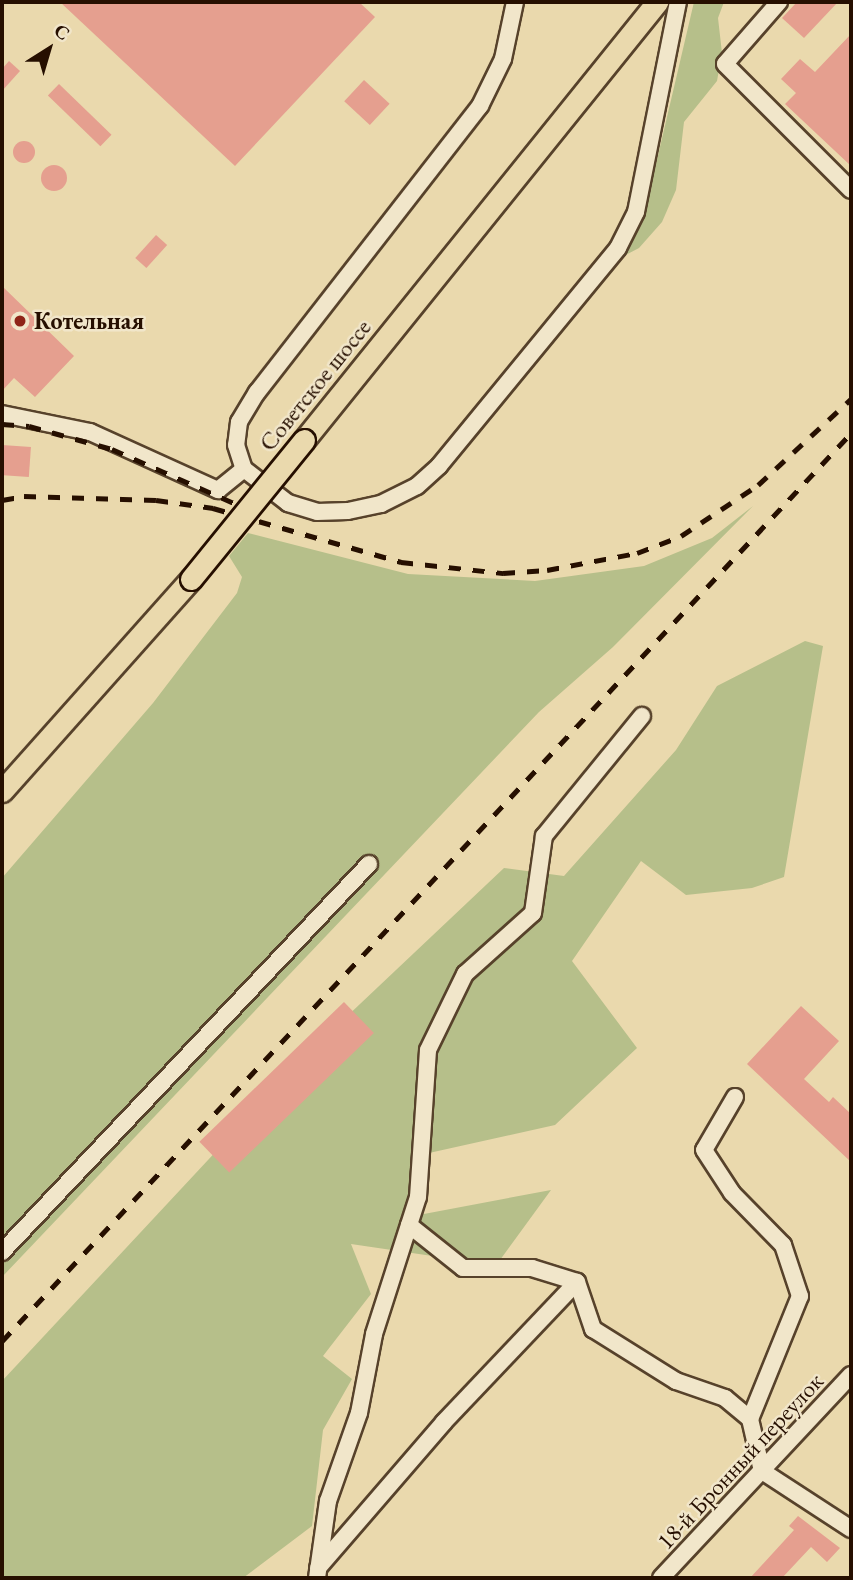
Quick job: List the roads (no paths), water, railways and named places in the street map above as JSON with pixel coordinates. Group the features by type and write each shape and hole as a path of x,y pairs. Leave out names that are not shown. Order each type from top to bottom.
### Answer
{"main road":[{"name":"Советское шоссе","path":"2,791 191,579 657,2"}],"street":[{"path":"515,2 503,59 480,106 257,392 239,422 236,444 244,468 288,503 317,512 381,504 417,486 439,466 618,248 636,212 678,2"},
{"path":"779,2 726,64 851,190"},
{"path":"2,414 90,432 218,490 244,468"},
{"path":"317,1574 328,1501 359,1413 374,1334 418,1197 428,1050 466,974 533,913 544,836 642,716"},
{"path":"2,1252 369,864"},
{"path":"735,1097 704,1150 732,1193 783,1245 800,1296 750,1419 762,1471 851,1529"},
{"path":"409,1225 463,1268 532,1268 577,1282"},
{"path":"577,1282 593,1329 676,1381 724,1398 750,1419"},
{"path":"317,1574 444,1422 577,1282"},
{"name":"18-й Бронный переулок","path":"661,1578 851,1375"}],"railway":[{"path":"2,500 24,496 156,500 213,508 401,562 503,573 547,570 637,553 681,536 758,485 851,399"},
{"path":"2,424 29,426 112,449 254,512"},
{"path":"2,1341 851,433"}],"place":[{"name":"Котельная","path":"20,321"}]}
